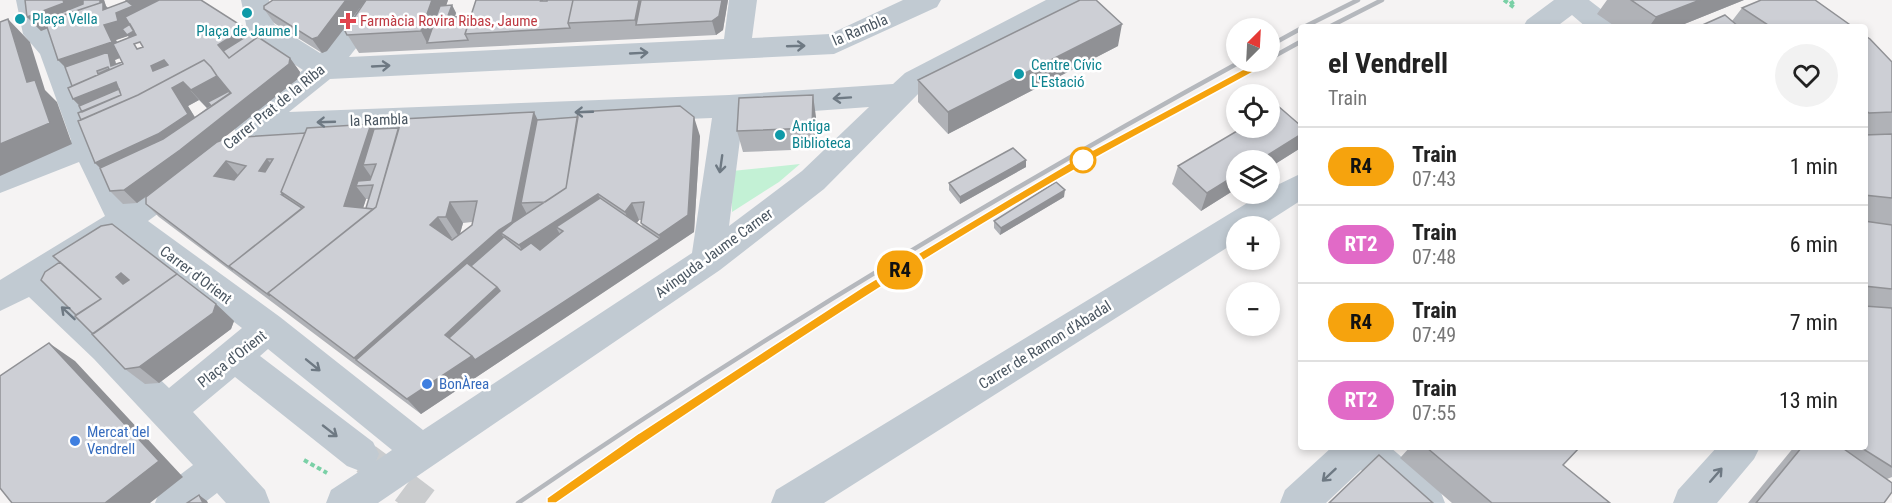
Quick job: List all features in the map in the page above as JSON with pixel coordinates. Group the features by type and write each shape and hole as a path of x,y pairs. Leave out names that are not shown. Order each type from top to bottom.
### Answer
{"street":[{"path":"255,0 261,29 323,69"},
{"name":"Carrer Prat de la Riba","path":"0,297 124,221 253,125 323,69 380,0"},
{"path":"738,48 743,0 749,0"},
{"name":"la Rambla","path":"323,69 834,44 927,0"},
{"name":"Avinguda Jaume Carner","path":"338,489 422,452 708,260 813,180 900,94 925,73 1066,1"},
{"path":"1527,19 1572,1 1601,24"},
{"path":"28,20 53,49 97,170 124,221"},
{"name":"la Rambla","path":"253,125 729,106 900,94"},
{"path":"708,260 729,106"},
{"path":"0,181 88,146"},
{"name":"Carrer de Ramon d'Abadal","path":"790,503 1292,193"},
{"name":"Carrer d'Orient","path":"124,221 268,328"},
{"path":"30,277 106,348 168,411 251,503"},
{"name":"Plaça d'Orient","path":"168,411 268,328 422,452"},
{"path":"234,356 360,454"},
{"path":"1299,503 1358,450"},
{"path":"1364,450 1426,503"},
{"path":"1692,503 1738,450"},
{"path":"174,503 220,467"}],"path":[{"path":"1504,0 1527,19"},
{"path":"1510,4 1516,0"},
{"path":"304,460 338,489"}],"green space":[{"path":"800,164 779,182 732,212 732,171"}],"building":[{"path":"25,0 63,0 64,3 27,17"},
{"path":"83,0 100,0 100,3 49,20 48,18 83,4"},
{"path":"126,0 132,0 128,2 133,6 116,13 118,21 104,25 112,42 58,60 45,21 103,2 103,10"},
{"path":"159,0 201,0 245,28 218,45 229,58 258,37 290,58 289,64 180,150 124,190 110,191 100,168 163,139 231,93 204,60 138,95 81,120 78,113 121,95 116,82 73,99 68,88 123,64 113,44 136,35 125,17","holes":["140,42 143,47 137,49 134,44","164,60 168,65 153,71 151,66"]},
{"path":"273,0 346,0 318,37 312,39 264,9 264,6"},
{"path":"366,0 432,0 421,31 347,35 345,31"},
{"path":"476,0 573,0 568,23 570,28 465,34"},
{"path":"573,0 639,0 635,20 568,23"},
{"path":"641,0 722,0 719,16 712,21 636,25"},
{"path":"1080,0 1096,0 1122,24 948,112 918,80"},
{"path":"1631,0 1700,0 1656,17"},
{"path":"1761,0 1815,0 1849,24 1766,24 1742,8"},
{"path":"452,5 446,21 453,21 454,17 471,16 465,34 468,40 427,43 440,6"},
{"path":"1725,15 1736,24 1705,24"},
{"path":"8,19 27,82 35,80 50,123 0,144 0,22"},
{"path":"130,24 134,31 127,35 122,29"},
{"path":"250,34 256,38 229,58 223,51"},
{"path":"1868,38 1892,62 1892,112 1869,113"},
{"path":"108,52 111,66 122,62 123,64 72,86 65,67","holes":["108,67 109,69 98,74 97,71"]},
{"path":"204,60 217,76 191,90 183,82 172,88 188,114 158,134 95,163 78,121 138,95"},
{"path":"119,89 121,95 82,112 79,106"},
{"path":"229,91 230,93 211,106 208,102"},
{"path":"813,95 812,128 737,131 739,98"},
{"path":"680,106 694,117 688,215 659,235 641,223 644,202 632,203 625,212 598,194 519,245 501,233 566,188 578,112"},
{"path":"1280,108 1298,123 1298,136 1276,150 1226,150 1226,181 1207,193 1178,166 1226,138 1280,138"},
{"path":"534,112 512,222 499,230 354,358 268,293 376,207 401,119","holes":["477,201 472,225 452,240 430,225 438,217 446,217 450,202"]},
{"path":"578,117 566,188 545,202 521,203 537,120"},
{"path":"371,124 344,206 373,209 268,293 270,296 229,266 304,207 281,192 307,128"},
{"path":"399,128 376,207 366,208 373,185 356,186 358,181 370,180 376,164 363,165 374,129"},
{"path":"305,133 281,192 302,208 229,266 233,270 146,204 146,197 217,142 227,138","holes":["267,159 273,159 265,172 259,171","226,161 246,166 234,180 214,176"]},
{"path":"1892,134 1892,198 1868,195 1868,135"},
{"path":"1013,148 1026,160 960,197 949,183"},
{"path":"1056,182 1065,190 1001,228 994,221"},
{"path":"600,198 660,239 475,360 449,338 500,291 471,266 504,237 521,250 531,243 540,250 563,231 556,227"},
{"path":"1868,222 1892,225 1892,289 1868,286"},
{"path":"112,224 177,274 93,334 75,316 101,299 53,256 101,226","holes":["121,273 129,280 123,284 116,277"]},
{"path":"60,262 101,299 76,315 41,280 45,272"},
{"path":"467,263 497,287 445,335 472,356 407,399 356,360"},
{"path":"177,274 216,304 213,313 139,367 125,369 92,334"},
{"path":"1868,306 1892,308 1892,467 1865,450 1868,450"},
{"name":"Mercat del Vendrell","path":"49,343 159,461 105,503 12,503 0,488 0,376"},
{"path":"1430,450 1577,450 1563,465 1610,503 1492,503"},
{"path":"1800,450 1845,450 1892,483 1892,492 1884,503 1756,503"},
{"path":"1379,455 1433,503 1329,503"},
{"path":"199,495 203,503 187,503"}],"tunnel":[{"path":"366,459 425,503"}],"railway":[{"path":"1310,24 1358,0"},
{"path":"1335,24 1382,0"},
{"path":"1280,40 1298,30"},
{"path":"1280,53 1298,43"},
{"path":"518,503 783,329 964,219 1226,70"},
{"path":"551,503 746,370 944,242 1062,172 1246,72"}],"train":[{"name":"R4","path":"551,503 644,437 868,289 1080,162 1246,72"}],"place":[{"name":"Plaça de Jaume I","path":"247,13"},
{"name":"Plaça Vella","path":"20,19"},
{"name":"Farmàcia Rovira Ribas, Jaume","path":"348,21"},
{"name":"Centre Cívic L'Estació","path":"1019,74"},
{"name":"Antiga Biblioteca","path":"780,135"},
{"name":"BonÀrea","path":"427,384"},
{"name":"Mercat del Vendrell","path":"75,441"}]}
